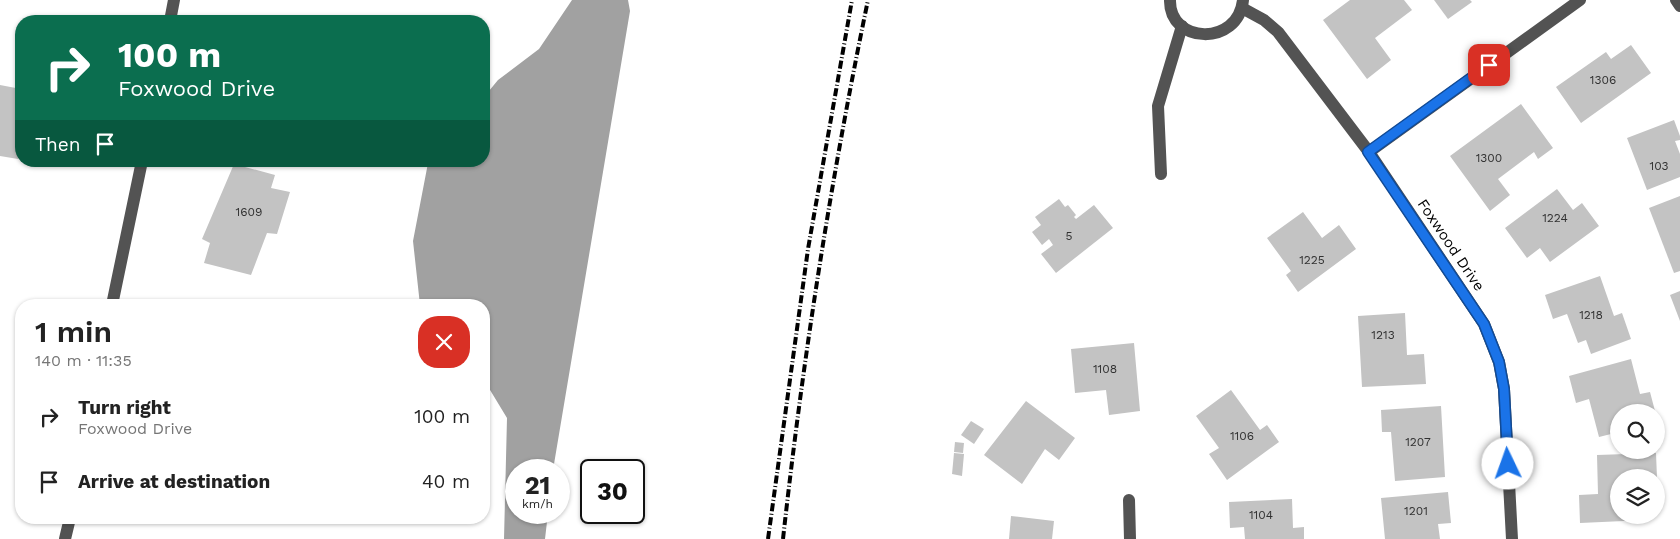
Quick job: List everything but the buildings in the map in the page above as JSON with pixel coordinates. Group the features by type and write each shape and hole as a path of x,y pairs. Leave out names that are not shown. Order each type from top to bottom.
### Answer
{"street":[{"path":"171,15 174,0"},
{"path":"1170,0 1174,17 1182,26 1193,33 1205,35 1218,33 1229,27 1242,4"},
{"path":"1368,152 1580,0"},
{"path":"1676,0 1680,6"},
{"name":"Foxwood Drive","path":"1242,4 1278,32 1368,152 1484,324 1499,362 1504,389 1512,539"},
{"path":"1161,174 1158,106 1182,26"},
{"path":"113,299 141,167"},
{"path":"1130,500 1130,539"},
{"path":"65,539 69,524"}],"shaded area":[{"path":"572,0 628,0 630,11 555,459 506,459 507,418 490,390 490,299 419,299 413,241 427,167 490,167 490,90 498,80 539,49"},
{"path":"505,499 505,524 547,524 545,539 504,539"}],"railway":[{"path":"768,539 808,249 852,0"},
{"path":"783,539 819,268 868,0"}],"route":[{"path":"1489,65 1368,152 1484,324 1499,362 1504,389 1508,464"}]}
